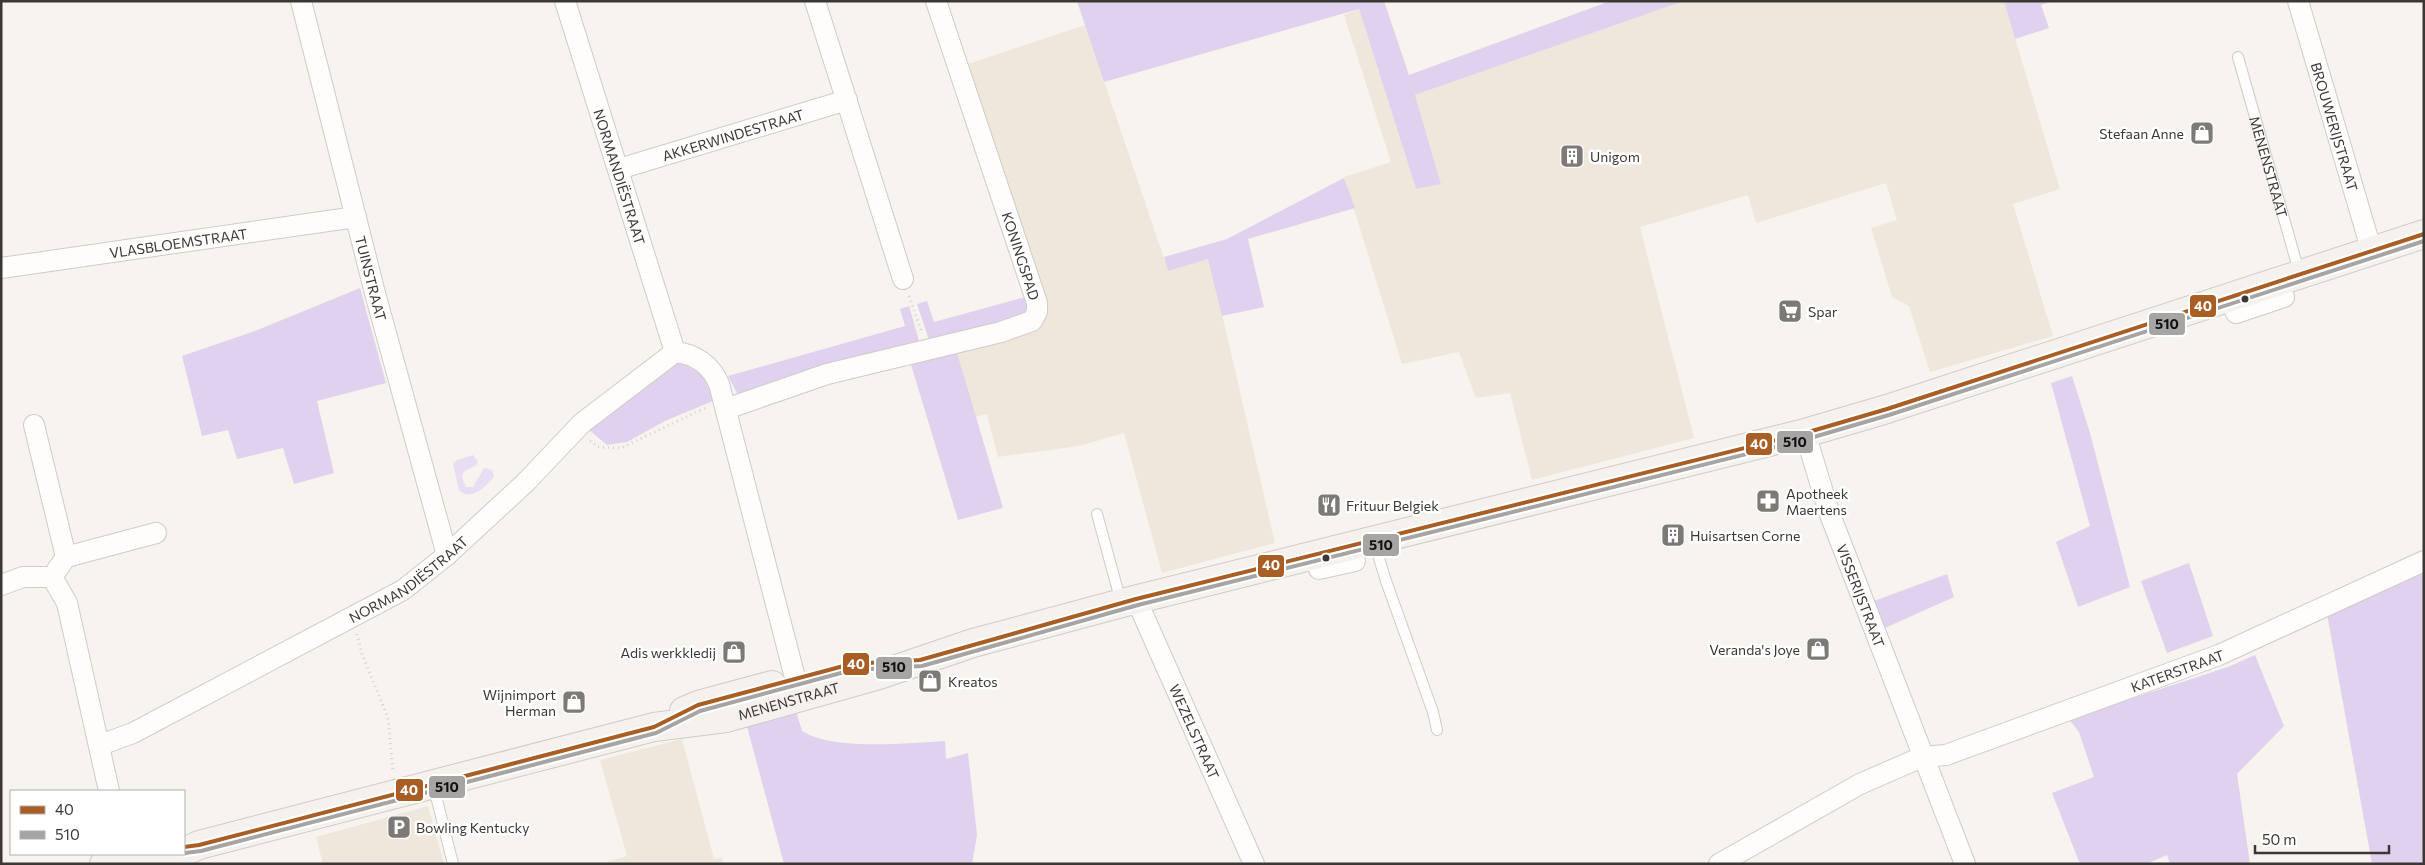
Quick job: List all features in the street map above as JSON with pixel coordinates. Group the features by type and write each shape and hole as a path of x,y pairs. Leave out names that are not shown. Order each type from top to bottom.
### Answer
{"main road":[{"name":"MENENSTRAAT","path":"186,849 654,726 726,718 797,688 878,675 920,660 1129,601 1805,433 2292,286 2372,252 2424,234"},
{"name":"MENENSTRAAT","path":"151,864 172,855"}],"street":[{"name":"TUINSTRAAT","path":"301,1 356,217 447,555"},
{"name":"NORMANDIËSTRAAT","path":"100,745 133,733 403,590 447,555 525,483 577,428 675,352 565,1"},
{"path":"815,1 904,279"},
{"name":"KONINGSPAD","path":"725,404 827,374 927,348 1002,332 1032,322 1037,312 1037,302 936,1"},
{"name":"BROUWERIJSTRAAT","path":"2298,1 2372,252"},
{"name":"AKKERWINDESTRAAT","path":"619,169 847,100"},
{"name":"VLASBLOEMSTRAAT","path":"1,268 356,217"},
{"path":"675,352 689,353 715,374 725,404 797,688"},
{"path":"34,425 66,557"},
{"name":"VISSERIJSTRAAT","path":"1805,433 1829,512 1922,757 1965,864"},
{"path":"52,577 66,557 156,533"},
{"name":"KATERSTRAAT","path":"1922,757 1946,755 2219,655 2424,561"},
{"path":"1,584 23,577 52,577"},
{"path":"52,577 67,603 109,790"},
{"name":"WEZELSTRAAT","path":"1129,601 1254,864"},
{"path":"1719,864 1860,784 1922,757"}],"lane":[{"name":"MENENSTRAAT","path":"2238,57 2292,286"},
{"path":"1097,514 1129,601"},
{"path":"1374,541 1386,581 1433,712 1436,730"},
{"path":"433,783 453,864"}],"path":[{"path":"904,279 927,348"},
{"path":"577,428 598,447 620,448 725,404"},
{"path":"353,617 362,654 388,718 390,762 397,792"}],"shaded area":[{"path":"1077,1 1384,1 1409,75 1610,1 1684,1 1415,95 1441,184 1416,189 1359,9 1104,82"},
{"path":"1684,1 2004,1 2060,189 2013,204 2053,336 1930,372 1909,306 1892,297 1871,228 1897,220 1886,183 1756,223 1748,195 1640,227 1694,438 1532,480 1510,393 1476,398 1459,352 1402,364 1344,177 1391,162 1344,15 1359,9 1416,189 1441,184 1415,95"},
{"path":"2004,1 2053,1 2041,5 2049,28 2015,39"},
{"path":"1085,25 1168,270 1209,258 1275,543 1162,573 1124,433 1079,446 998,457 987,414 975,417 955,346 1045,319 962,66"},
{"path":"1344,178 1355,208 1248,239 1264,307 1222,316 1208,259 1168,271 1164,257 1227,239"},
{"path":"360,288 386,383 317,401 334,473 294,484 283,448 237,459 228,430 202,436 182,356 255,331"},
{"path":"1029,296 1029,314 930,343 917,304 927,301 934,322"},
{"path":"909,306 920,344 738,395 728,376 905,326 900,309"},
{"path":"955,346 1003,508 958,520 909,358"},
{"path":"677,359 706,378 713,401 665,421 627,442 607,445 588,429"},
{"path":"2072,376 2090,433 2130,587 2078,607 2056,542 2090,526 2051,383"},
{"path":"473,455 478,462 475,466 464,471 462,477 466,487 473,487 484,468 492,470 494,477 478,492 468,494 459,490 453,464 457,460"},
{"path":"2189,563 2213,636 2167,653 2141,581"},
{"path":"2424,570 2424,864 2372,864 2327,614"},
{"path":"1947,574 1954,597 1885,628 1874,601"},
{"path":"2255,655 2284,726 2237,774 2250,864 2170,864 2167,855 2146,864 2080,864 2052,793 2094,777 2079,732 2069,719 2228,667"},
{"path":"795,708 802,731 815,737 832,741 871,744 945,741 946,759 968,753 977,835 972,864 784,864 746,723"},
{"path":"682,739 714,859 722,857 723,864 606,864 606,862 627,856 600,760"},
{"path":"428,806 444,864 323,864 316,837"}],"transit line":[{"name":"40","path":"185,847 199,845 654,727 698,705 851,664 920,660 1136,599 1805,433 1887,409 2424,234"},
{"name":"510","path":"185,853 201,851 656,733 700,711 852,670 922,666 1138,605 1807,439 1889,415 2424,241"}],"place":[{"name":"Stefaan Anne","path":"2202,133"},
{"name":"Unigom","path":"1572,156"},
{"name":"Spar","path":"1790,311"},
{"name":"Apotheek Maertens","path":"1768,501"},
{"name":"Frituur Belgiek","path":"1329,505"},
{"name":"Huisartsen Corne","path":"1673,535"},
{"name":"Veranda's Joye","path":"1818,649"},
{"name":"Adis werkkledij","path":"734,652"},
{"name":"Kreatos","path":"930,681"},
{"name":"Wijnimport Herman","path":"574,702"},
{"name":"Bowling Kentucky","path":"399,827"}]}
